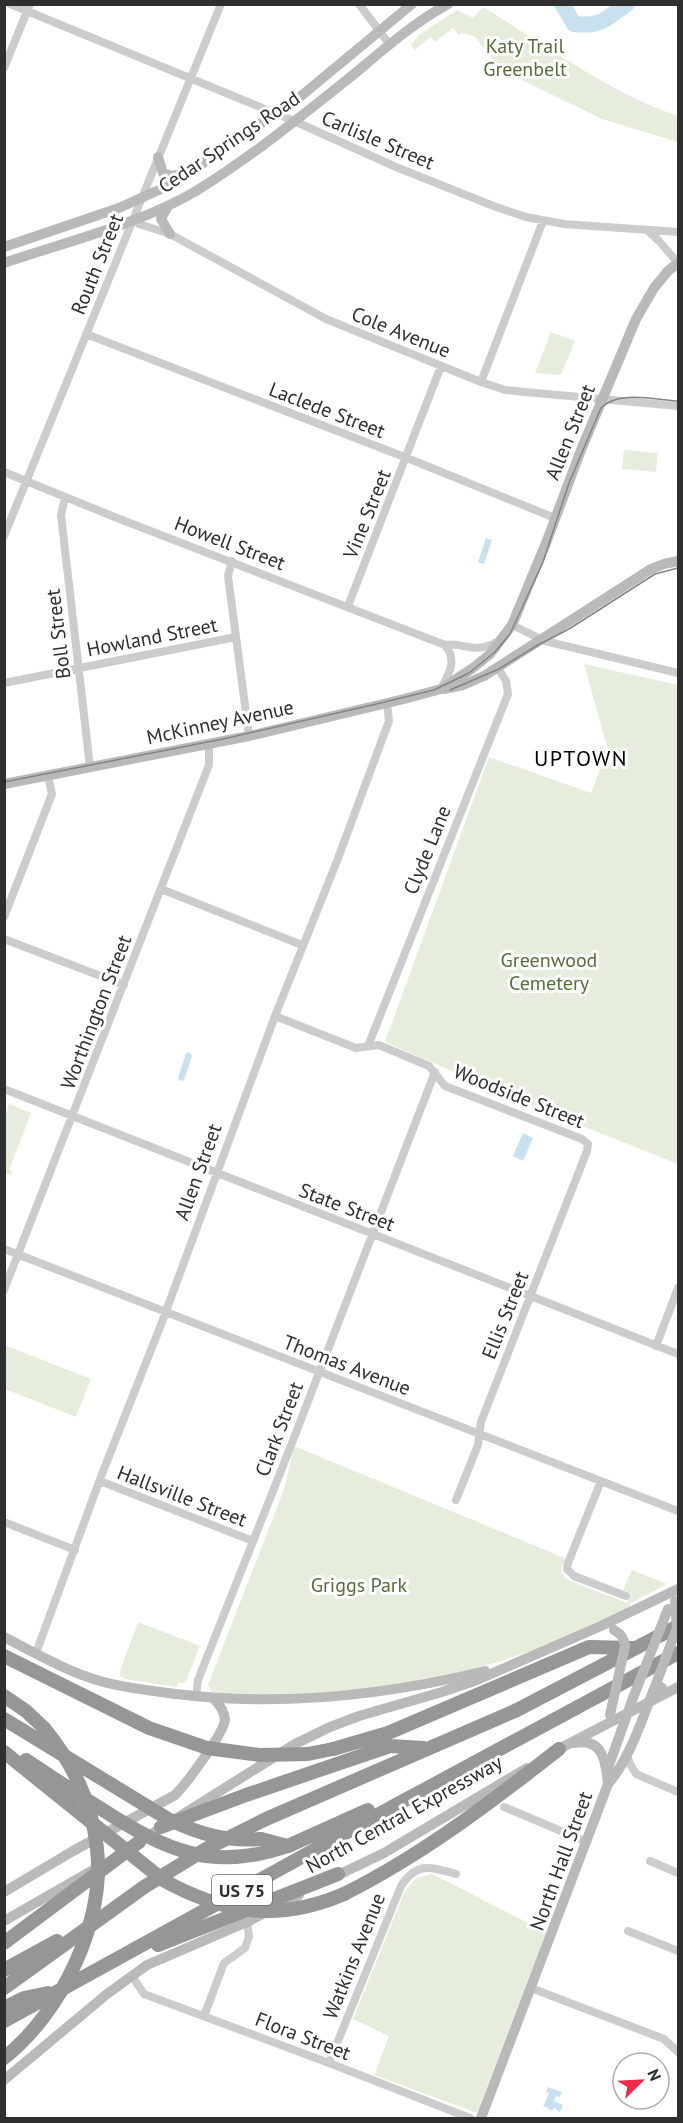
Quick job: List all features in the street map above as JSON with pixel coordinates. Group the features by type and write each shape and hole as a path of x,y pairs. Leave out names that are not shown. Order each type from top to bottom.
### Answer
{"highway":[{"name":"North Central Expressway","path":"118,1905 170,1869 227,1838 532,1703 678,1627"},
{"path":"4,1656 150,1728 207,1748 260,1755 308,1754 333,1749 388,1733 589,1647 636,1648"},
{"name":"North Central Expressway","path":"61,1991 678,1653"},
{"path":"4,1696 26,1711 58,1745 86,1800 93,1822 97,1850 93,1911 70,1977 49,2011 26,2038 4,2058"},
{"path":"4,1719 168,1819 191,1830 217,1838 261,1839 288,1846"},
{"path":"4,1746 136,1831 178,1850 209,1857 239,1857 288,1846 357,1816 514,1741"},
{"path":"161,1827 246,1795 390,1746 429,1749"},
{"path":"4,1752 163,1880 190,1895 215,1904 242,1910 270,1911 301,1908 327,1901 382,1875 417,1853 565,1746"},
{"path":"4,1942 139,1842"},
{"path":"87,1976 148,1949 338,1874"},
{"path":"4,1970 118,1905"},
{"path":"4,1988 118,1905"},
{"path":"4,2008 24,1998 61,1991"},
{"name":"US 75","path":"4,2021 61,1991"}],"main road":[{"name":"Cedar Springs Road","path":"4,247 96,217 142,198 192,171 311,89 412,4"},
{"name":"Cedar Springs Road","path":"4,263 168,206 215,178 294,121 415,26 448,4"},
{"path":"158,157 162,171 169,176 192,171"},
{"path":"168,206 161,219 170,234"},
{"name":"Allen Street","path":"512,625 602,400 645,303 654,288 678,263"},
{"name":"McKinney Avenue","path":"4,784 249,736 463,685 498,668 651,569 678,561"},
{"name":"McKinney Avenue","path":"441,689 490,654 512,625"},
{"name":"North Hall Street","path":"481,2118 587,1842 612,1772 626,1714 674,1598 678,1581"},
{"path":"4,1920 139,1842 296,1744 330,1727 442,1692 674,1598 678,1627 657,1687 647,1704 627,1755 612,1772 603,1754 597,1748 579,1742 565,1746"},
{"path":"596,1730 610,1715 625,1646 624,1639 619,1633 601,1626"},
{"path":"4,1637 65,1668 100,1680 140,1690 213,1698 286,1700 358,1694 439,1682 520,1662"},
{"path":"649,1657 652,1676 657,1687 667,1690 678,1688"},
{"name":"North Central Expressway","path":"4,2080 147,1965 247,1922 384,1852 565,1746 678,1688"},
{"path":"4,1892 175,1795 186,1784 224,1726 220,1704 213,1698"}],"street":[{"name":"Carlisle Street","path":"10,4 28,8 496,207 543,221 678,232"},
{"name":"Routh Street","path":"4,536 221,4"},
{"path":"359,4 390,45"},
{"path":"4,68 28,8"},
{"name":"Cole Avenue","path":"133,220 170,234 303,308 356,332 481,382 505,390 678,406"},
{"path":"481,382 543,221"},
{"path":"645,229 678,263"},
{"name":"Laclede Street","path":"86,334 407,458 555,518"},
{"name":"Vine Street","path":"348,606 441,366"},
{"name":"Howell Street","path":"4,472 445,645 482,649 501,640"},
{"name":"Boll Street","path":"65,497 61,515 90,767"},
{"path":"232,561 228,576 249,736"},
{"path":"512,625 543,640 678,673"},
{"name":"Howland Street","path":"4,683 236,637"},
{"path":"441,689 452,668 452,659 445,645"},
{"name":"Clyde Lane","path":"368,1046 508,694 506,681 498,668"},
{"name":"Allen Street","path":"36,1653 166,1312 275,1016 337,861 389,721 387,704"},
{"name":"Worthington Street","path":"4,1290 210,763 209,744"},
{"path":"4,917 52,794 48,775"},
{"path":"161,889 302,945"},
{"path":"4,939 124,985"},
{"name":"Woodside Street","path":"275,1016 356,1048 379,1045 426,1064 445,1086 582,1139 588,1144"},
{"name":"Clark Street","path":"196,1696 198,1680 435,1072"},
{"name":"State Street","path":"4,1089 678,1354"},
{"name":"Ellis Street","path":"456,1500 478,1445 481,1422 588,1151 588,1144"},
{"name":"Thomas Avenue","path":"4,1249 678,1511"},
{"path":"656,1346 678,1288"},
{"name":"Hallsville Street","path":"100,1481 253,1541"},
{"path":"601,1481 568,1563 568,1572 626,1596"},
{"path":"4,1522 75,1550"},
{"path":"627,1755 636,1774"},
{"path":"612,1772 636,1774 678,1792"},
{"path":"504,1807 587,1842"},
{"path":"650,1862 678,1873"},
{"name":"Watkins Avenue","path":"329,2063 407,1876 419,1869 434,1868 456,1874"},
{"path":"204,2016 224,1963 245,1948 249,1936 247,1922"},
{"path":"628,1931 678,1951"},
{"name":"Flora Street","path":"132,1976 144,1994 470,2118"},
{"path":"531,1988 664,2039 678,2050"}],"green space":[{"name":"Katy Trail Greenbelt","path":"483,7 603,82 653,107 678,116 678,142 602,119 512,75 495,62 474,36 462,33 459,35 453,28 435,42 430,37 415,50 411,45 419,35 457,10 473,18"},
{"path":"551,332 575,341 561,375 535,373"},
{"path":"624,450 658,453 656,472 622,469"},
{"name":"Greenwood Cemetery","path":"584,664 678,685 678,1164 535,1107 385,1042 489,757 591,793 608,750"},
{"path":"9,1104 31,1113 9,1170 13,1171 11,1175 4,1172 5,1117"},
{"path":"4,1345 91,1379 76,1417 5,1389"},
{"name":"Griggs Park","path":"294,1446 567,1559 561,1568 563,1576 568,1580 627,1603 631,1594 623,1590 632,1570 667,1584 629,1604 631,1607 556,1642 501,1661 441,1677 379,1688 316,1694 229,1695 212,1692 208,1685 285,1487"},
{"path":"138,1622 200,1646 185,1683 178,1683 177,1687 125,1679 120,1676"},
{"path":"432,1874 546,1932 477,2113 374,2075 389,2036 353,2019 404,1893 415,1879"}],"water":[{"path":"486,538 492,540 484,564 478,562"},
{"path":"189,1052 192,1056 184,1080 181,1081 178,1078 186,1053"},
{"path":"523,1133 533,1138 523,1161 513,1156"},
{"path":"548,2087 562,2092 560,2097 556,2096 554,2101 563,2105 560,2112 554,2108 552,2111 551,2108 549,2110 543,2107 549,2093 546,2092"}],"waterway":[{"path":"562,4 574,24 583,25 603,21 627,4"}],"tram line":[{"path":"4,782 223,739 372,705 434,690 469,673 495,652 510,634 543,562 569,483 601,408 608,402 627,398 678,401"},
{"path":"450,690 499,669 569,629 655,574 678,568"}],"district":[{"name":"UPTOWN","path":"581,758"}]}
